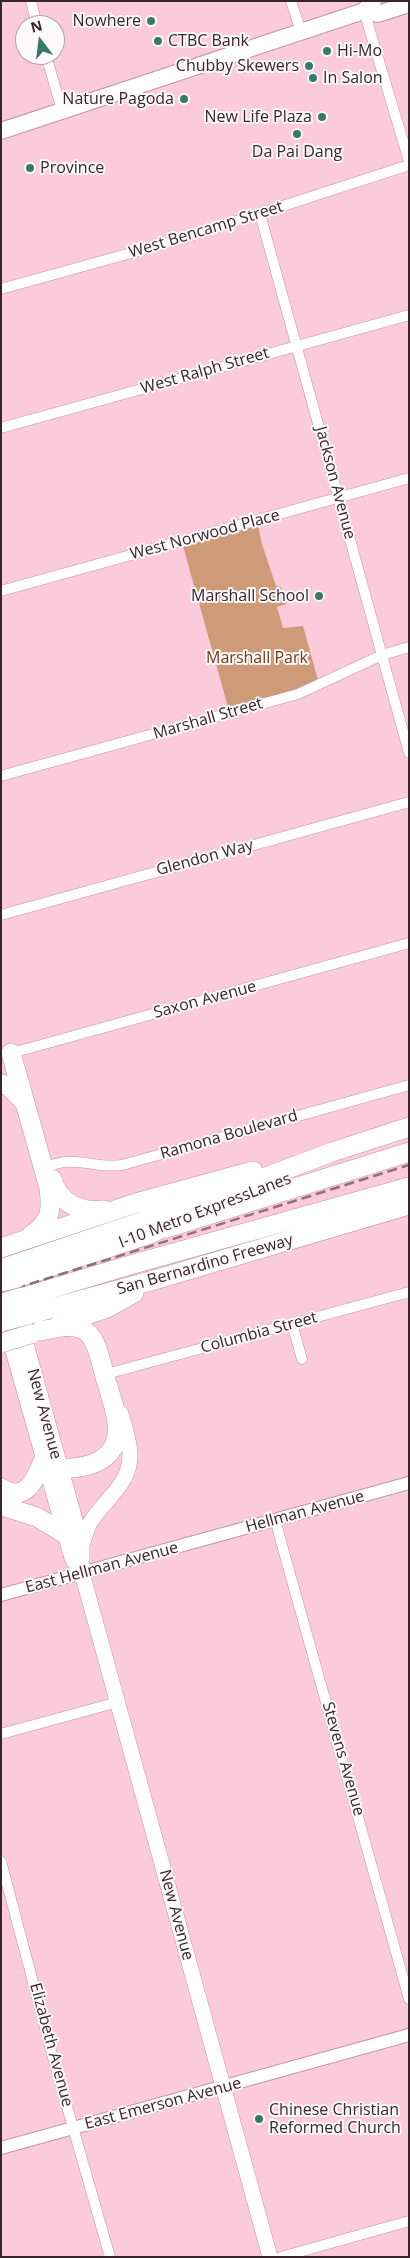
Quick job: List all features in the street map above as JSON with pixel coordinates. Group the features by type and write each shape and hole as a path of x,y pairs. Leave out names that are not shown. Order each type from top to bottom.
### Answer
{"highway":[{"path":"8,1261 49,1218 51,1204 50,1188 10,1054"},
{"path":"1,1084 9,1086 23,1101"},
{"path":"8,1261 208,1199 332,1152 409,1127"},
{"name":"I-10 Metro ExpressLanes","path":"8,1261 153,1233 181,1218 312,1171 409,1140"},
{"path":"49,1166 53,1182 66,1203 78,1208 96,1211 120,1208 224,1178 332,1152"},
{"path":"153,1233 409,1152"},
{"path":"130,1265 409,1175"},
{"name":"I-10 Metro ExpressLanes","path":"1,1303 25,1306 130,1265 409,1187"},
{"name":"San Bernardino Freeway","path":"1,1322 25,1306 154,1280 409,1206"},
{"path":"8,1261 120,1208"},
{"path":"1,1343 107,1308 154,1280"},
{"path":"107,1308 100,1322 99,1331 110,1373"},
{"path":"1,1488 14,1493 22,1491 34,1482 51,1464 80,1467 109,1455 116,1439 117,1420 93,1340 84,1329 73,1326 36,1333"},
{"path":"1,1502 6,1507 37,1517 65,1534"}],"main road":[{"path":"1,131 301,32 368,6 378,14 409,4"},
{"path":"10,1054 49,1166"},
{"name":"New Avenue","path":"8,1261 65,1534 73,1560 82,1573"},
{"name":"New Avenue","path":"1,1310 51,1464 82,1545 82,1573 270,2257"},
{"path":"82,1545 89,1524 122,1486 129,1466 130,1446 110,1373"}],"street":[{"path":"31,1 34,15"},
{"path":"291,1 301,32"},
{"path":"368,6 409,161"},
{"path":"49,65 62,111"},
{"name":"West Bencamp Street","path":"1,289 178,240 409,165"},
{"name":"Jackson Avenue","path":"260,214 409,753"},
{"name":"West Ralph Street","path":"1,428 409,315"},
{"name":"West Norwood Place","path":"1,591 409,478"},
{"name":"Marshall Street","path":"1,776 298,694 382,655 409,647"},
{"name":"Glendon Way","path":"1,915 409,802"},
{"name":"Saxon Avenue","path":"10,1054 409,943"},
{"name":"Ramona Boulevard","path":"49,1166 71,1160 108,1167 122,1165 409,1085"},
{"name":"Columbia Street","path":"110,1373 409,1292"},
{"path":"292,1324 302,1359"},
{"name":"Hellman Avenue","path":"202,1540 409,1483"},
{"name":"Stevens Avenue","path":"275,1520 409,1999"},
{"name":"East Hellman Avenue","path":"1,1595 202,1540"},
{"path":"1,1734 118,1702"},
{"name":"Elizabeth Avenue","path":"1,1862 110,2257"},
{"name":"East Emerson Avenue","path":"1,2148 409,2035"},
{"path":"281,2257 409,2221"}],"green space":[{"name":"Marshall Park","path":"258,526 276,586 281,587 286,604 277,607 283,628 303,626 318,680 301,689 228,707 183,546"}],"railway":[{"path":"1,1293 409,1165"}],"place":[{"name":"Nowhere","path":"151,21"},
{"name":"CTBC Bank","path":"158,41"},
{"name":"Hi-Mo","path":"327,51"},
{"name":"Chubby Skewers","path":"309,66"},
{"name":"In Salon","path":"313,78"},
{"name":"Nature Pagoda","path":"184,99"},
{"name":"New Life Plaza","path":"322,117"},
{"name":"Da Pai Dang","path":"297,134"},
{"name":"Province","path":"30,168"},
{"name":"Marshall School","path":"319,596"},
{"name":"Chinese Christian Reformed Church","path":"259,2119"}]}
